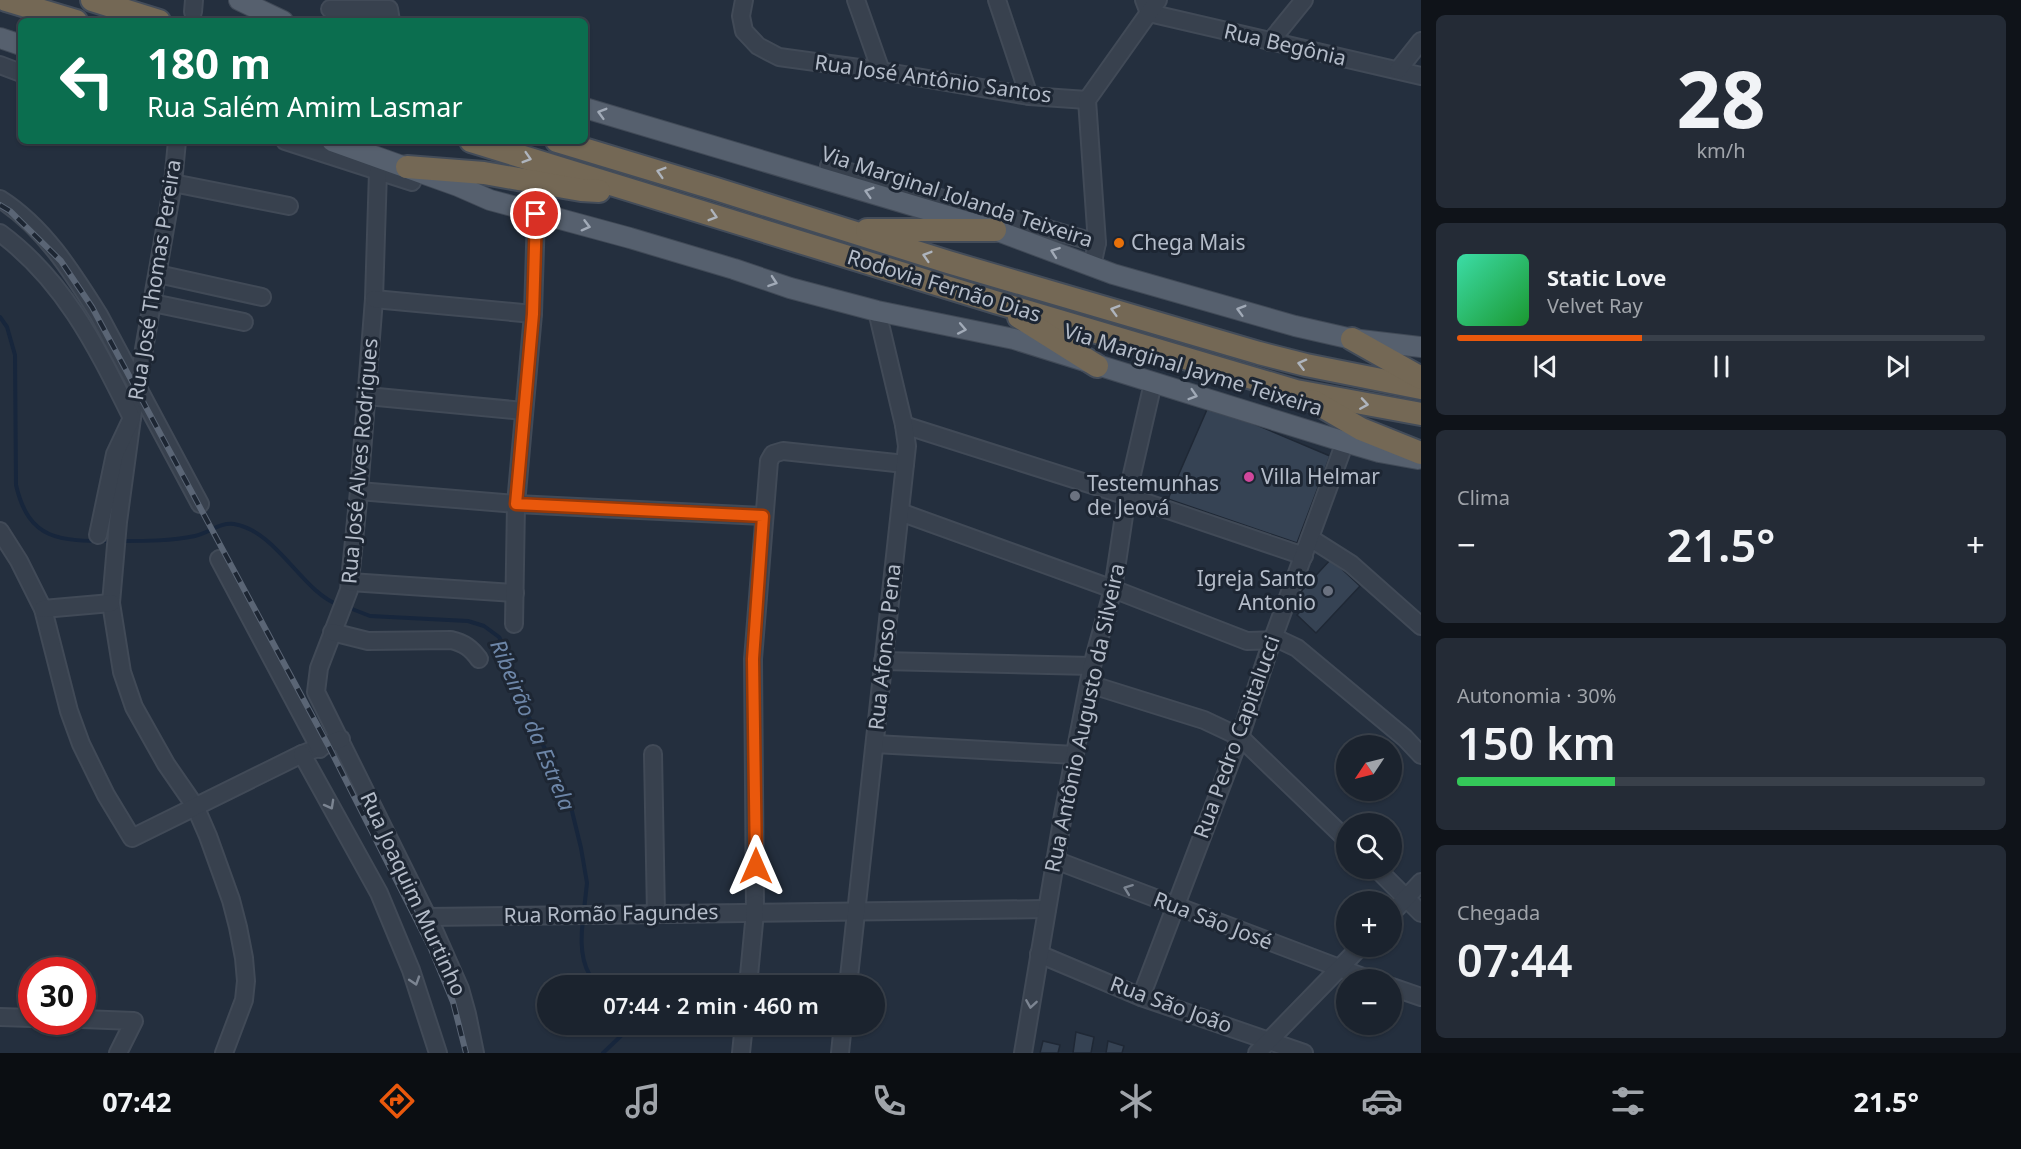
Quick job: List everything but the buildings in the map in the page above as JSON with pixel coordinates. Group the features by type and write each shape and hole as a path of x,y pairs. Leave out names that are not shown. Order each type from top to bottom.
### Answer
{"highway":[{"path":"6,0 66,18"},
{"path":"92,0 149,18"},
{"name":"Rodovia Fernão Dias","path":"481,144 995,302 1296,391 1421,414"},
{"name":"Rodovia Fernão Dias","path":"567,144 948,262 1269,355 1327,370 1421,388"},
{"path":"410,175 484,173 581,190 642,194"},
{"path":"844,230 994,230"},
{"path":"995,302 1097,366"},
{"path":"1352,339 1421,378"},
{"path":"1296,391 1361,429 1421,453"}],"main road":[{"path":"239,0 277,18"},
{"path":"0,38 18,44"},
{"name":"Via Marginal Iolanda Teixeira","path":"588,109 994,230 1113,274 1295,326 1352,339 1421,347"},
{"name":"Via Marginal Jayme Teixeira","path":"339,144 410,175 458,186 490,200 630,238 790,288 877,311 1014,339 1345,442 1379,452 1421,459"}],"street":[{"name":"Rua José Antônio Santos","path":"744,0 741,16 744,31 758,46 779,57 881,71 1029,96 1087,100"},
{"path":"856,0 881,71"},
{"path":"997,0 1029,96"},
{"path":"1270,42 1304,0"},
{"path":"1092,266 1097,243 1087,100 1150,4"},
{"name":"Rua Begônia","path":"1150,4 1270,42 1421,76"},
{"path":"330,9 390,10"},
{"path":"1398,70 1421,41"},
{"path":"0,65 18,73"},
{"name":"Rua José Thomas Pereira","path":"177,144 173,183 132,418 118,522 111,603 122,672 134,707 166,764 195,806 231,900 244,958 246,981 244,1000 224,1053"},
{"path":"294,144 378,171 410,175"},
{"path":"829,166 1097,243"},
{"name":"Rua José Alves Rodrigues","path":"341,739 319,702 316,692 319,668 350,586 374,299 378,171"},
{"path":"173,183 289,206"},
{"path":"0,199 28,222 61,257 99,315 200,504"},
{"path":"514,624 516,504 533,314 536,214"},
{"path":"0,233 32,259 68,303 104,362 132,418"},
{"path":"158,274 262,297"},
{"path":"374,299 533,314"},
{"path":"153,303 244,322"},
{"name":"Rua Afonso Pena","path":"849,975 907,446 877,311"},
{"name":"Rua Antônio Augusto da Silveira","path":"1023,1053 1055,861 1092,666 1113,589 1127,496 1153,383"},
{"path":"367,396 524,411"},
{"name":"Rua José Thomas Pereira","path":"98,535 115,454 132,418"},
{"path":"904,425 1127,496 1304,556"},
{"name":"Rua Pedro Capitalucci","path":"1141,997 1240,738 1272,640 1345,442"},
{"path":"749,975 755,912 756,797 753,659 767,468 773,454 783,451 905,464"},
{"path":"359,491 516,504 763,516"},
{"path":"900,512 1113,589 1247,641 1287,642 1404,738 1421,755"},
{"path":"0,531 43,609 69,711 81,744 106,795 132,838 302,754 341,739"},
{"path":"1310,538 1351,564 1418,616"},
{"path":"219,559 320,748"},
{"path":"350,586 515,593"},
{"path":"43,609 111,603"},
{"path":"335,625 368,641 451,640 463,643 479,658"},
{"path":"883,661 1092,666"},
{"path":"1089,684 1204,720 1240,738 1336,830"},
{"name":"Rua Joaquim Murtinho","path":"341,739 428,917 459,989 475,1053"},
{"path":"875,744 1075,755"},
{"name":"Rua Joaquim Murtinho","path":"302,754 379,893 411,970 438,1053"},
{"path":"653,754 656,914"},
{"name":"Rua São José","path":"1055,861 1340,969"},
{"path":"1387,879 1421,913"},
{"path":"1402,902 1421,882"},
{"name":"Rua Romão Fagundes","path":"428,917 1047,909"},
{"name":"Rua São João","path":"1039,954 1141,997 1304,1053"},
{"path":"1340,969 1351,957"},
{"path":"1257,1053 1336,973"},
{"path":"1402,990 1421,997"},
{"path":"0,1017 18,1018"},
{"path":"96,1020 134,1021 118,1053"},
{"path":"741,1053 743,1035"},
{"path":"840,1053 842,1035"}],"waterway":[{"name":"Ribeirão da Estrela","path":"0,317 7,327 15,355 16,485 22,503 29,517 49,534 76,540 111,541"},
{"name":"Ribeirão da Estrela","path":"121,541 186,538 224,525 234,524 249,529 263,538 313,588 339,605"},
{"name":"Ribeirão da Estrela","path":"347,607 370,616 468,621 484,626 499,637 508,654 522,704 558,774 570,803 587,883 584,910"},
{"name":"Ribeirão da Estrela","path":"583,920 583,955 590,975"},
{"name":"Ribeirão da Estrela","path":"603,1053 622,1035"}],"railway":[{"path":"0,205 10,211 61,261 92,307 328,745 431,949 453,1002 466,1053"}],"place":[{"name":"Chega Mais","path":"1119,243"},
{"name":"Villa Helmar","path":"1249,477"},
{"name":"Testemunhas de Jeová","path":"1075,496"},
{"name":"Igreja Santo Antonio","path":"1328,591"}],"route":[{"path":"536,214 533,314 516,504 763,516 753,659 756,866"}]}
